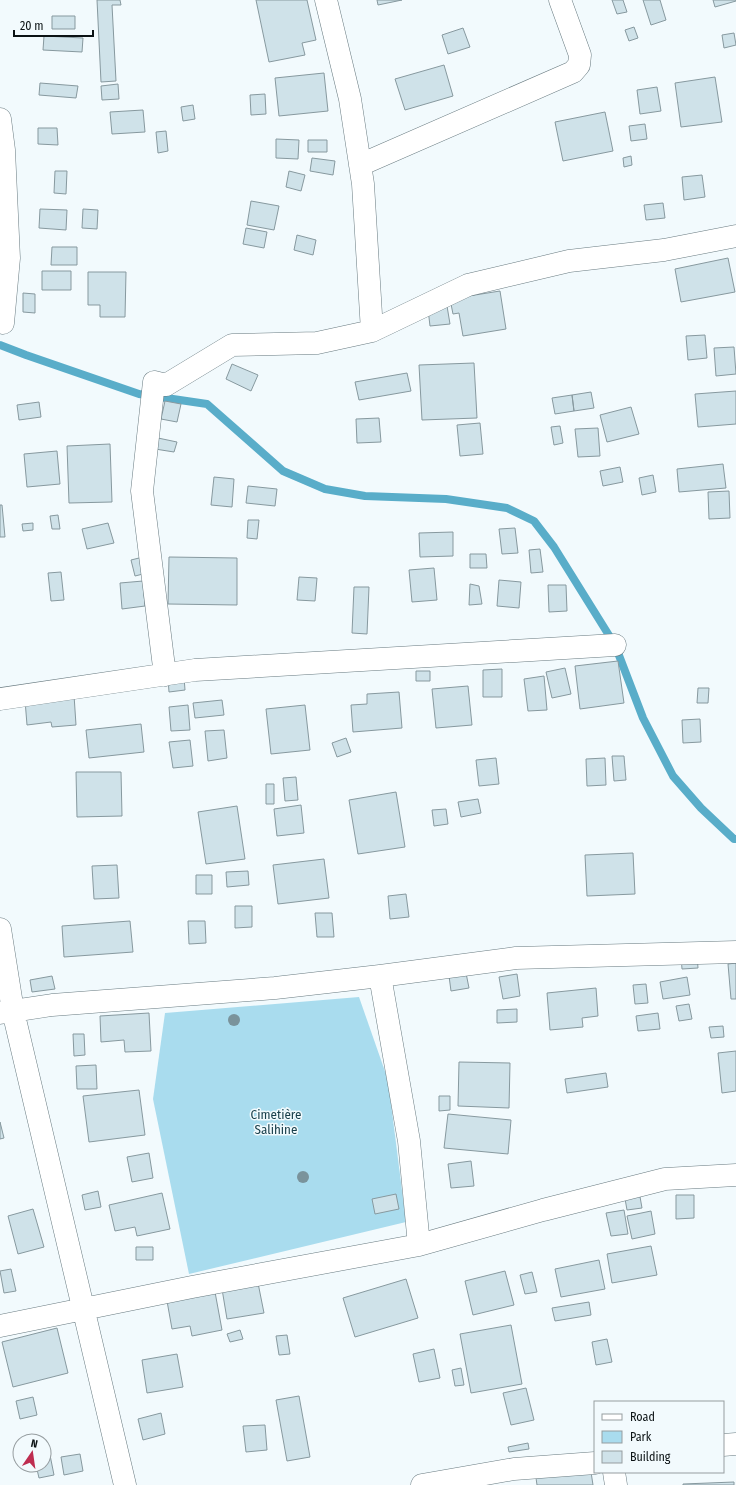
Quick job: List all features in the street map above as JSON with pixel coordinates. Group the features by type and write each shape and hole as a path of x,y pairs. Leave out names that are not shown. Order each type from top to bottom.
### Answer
{"street":[{"path":"326,0 350,99 363,184 372,331"},
{"path":"360,165 573,72 579,65 580,55 560,0"},
{"path":"0,119 4,150 9,258 2,323"},
{"path":"165,675 142,491 154,382 166,385 232,345 317,344 372,331 468,285 569,261 664,250 736,236"},
{"path":"0,699 195,670 615,644"},
{"path":"0,929 6,1012 83,1309 125,1485"},
{"path":"6,1012 52,1006 275,988 516,958 736,952"},
{"path":"380,976 408,1141 419,1245"},
{"path":"0,1326 200,1286 419,1245 543,1210 664,1179 736,1175"},
{"path":"724,1445 736,1444"},
{"path":"422,1485 514,1469 594,1463"},
{"path":"614,1473 616,1485"}],"green space":[{"name":"Cimetière Salihine","path":"359,997 388,1080 406,1222 189,1274 153,1099 165,1013"}],"building":[{"path":"97,0 120,0 121,5 112,5 116,81 101,82"},
{"path":"256,0 307,0 316,40 302,43 305,55 269,62"},
{"path":"377,0 402,0 378,5"},
{"path":"612,0 623,0 627,12 617,14"},
{"path":"643,0 660,0 666,20 651,25"},
{"path":"713,0 736,0 736,1 715,7"},
{"path":"52,16 75,16 75,29 52,29"},
{"path":"634,27 638,38 629,41 625,30"},
{"path":"463,28 470,47 448,54 442,35"},
{"path":"734,33 736,45 724,48 722,35"},
{"path":"44,36 83,38 82,52 43,50"},
{"path":"444,65 453,96 405,110 395,79"},
{"path":"324,73 328,111 279,116 275,78"},
{"path":"715,77 722,122 681,127 675,83"},
{"path":"40,83 78,86 76,98 39,95"},
{"path":"118,84 119,99 102,100 101,86"},
{"path":"657,87 661,111 640,114 637,90"},
{"path":"265,94 266,114 251,115 250,95"},
{"path":"193,105 195,119 183,121 181,107"},
{"path":"143,110 145,132 112,134 110,112"},
{"path":"605,112 613,151 563,161 555,122"},
{"path":"645,124 647,139 631,141 629,126"},
{"path":"38,128 57,128 58,145 38,144"},
{"path":"166,131 168,151 158,153 156,132"},
{"path":"276,139 299,140 298,159 276,158"},
{"path":"308,140 327,140 327,152 308,152"},
{"path":"631,156 632,165 624,167 623,158"},
{"path":"312,158 335,161 333,175 310,171"},
{"path":"55,171 67,171 66,194 54,193"},
{"path":"289,171 305,175 301,191 286,187"},
{"path":"702,175 705,197 684,200 682,177"},
{"path":"251,201 279,206 274,230 247,225"},
{"path":"663,203 665,218 646,220 644,205"},
{"path":"40,209 67,210 66,230 39,228"},
{"path":"83,209 98,210 97,229 82,228"},
{"path":"246,228 267,232 264,248 243,244"},
{"path":"297,235 316,240 313,255 294,250"},
{"path":"52,247 77,247 77,265 51,265"},
{"path":"728,258 735,292 681,302 675,269"},
{"path":"42,271 71,271 71,290 42,290"},
{"path":"88,272 126,272 125,317 100,317 100,305 88,305"},
{"path":"500,291 506,329 463,336 459,313 453,314 450,299"},
{"path":"23,293 35,294 35,313 23,312"},
{"path":"447,306 450,324 430,326 428,309"},
{"path":"705,335 707,358 688,360 686,336"},
{"path":"734,347 736,374 716,376 714,348"},
{"path":"474,363 477,418 422,420 419,365"},
{"path":"232,364 258,375 251,391 226,379"},
{"path":"407,373 411,391 359,400 355,382"},
{"path":"736,391 736,424 698,427 695,394"},
{"path":"591,392 594,408 574,411 572,395"},
{"path":"572,395 574,411 555,414 552,398"},
{"path":"165,401 181,404 177,422 161,419"},
{"path":"39,402 41,417 19,420 17,405"},
{"path":"631,407 639,434 607,442 600,415"},
{"path":"379,418 381,442 357,443 356,419"},
{"path":"480,423 483,454 460,456 457,425"},
{"path":"560,426 563,443 554,445 551,427"},
{"path":"598,428 600,456 578,457 575,429"},
{"path":"158,438 177,442 174,452 155,449"},
{"path":"110,444 112,502 69,503 67,446"},
{"path":"57,451 60,484 27,487 24,454"},
{"path":"723,464 726,488 679,492 677,469"},
{"path":"620,467 623,482 603,486 600,471"},
{"path":"653,475 656,492 642,495 639,478"},
{"path":"214,477 234,479 232,507 211,505"},
{"path":"248,486 277,489 275,506 246,503"},
{"path":"729,491 730,518 709,519 708,492"},
{"path":"0,505 2,505 5,537 0,537"},
{"path":"58,515 60,529 52,529 50,516"},
{"path":"248,520 259,520 257,539 247,538"},
{"path":"33,523 33,530 23,531 22,524"},
{"path":"108,523 114,543 87,549 82,529"},
{"path":"515,528 518,553 502,554 499,529"},
{"path":"453,532 453,556 420,557 419,533"},
{"path":"540,549 543,572 531,573 529,550"},
{"path":"470,554 486,554 487,568 470,568"},
{"path":"147,556 151,572 135,576 131,560"},
{"path":"169,557 237,558 237,605 168,604"},
{"path":"434,568 437,600 412,602 409,570"},
{"path":"61,572 64,600 51,601 48,573"},
{"path":"299,577 317,578 315,601 297,600"},
{"path":"499,580 521,582 519,608 497,606"},
{"path":"143,581 145,606 122,609 120,583"},
{"path":"470,584 479,586 482,604 469,605"},
{"path":"548,585 566,585 567,611 549,612"},
{"path":"354,587 369,587 367,634 352,633"},
{"path":"618,661 624,703 580,709 575,666"},
{"path":"565,668 571,694 552,698 546,672"},
{"path":"502,669 502,697 483,697 483,670"},
{"path":"416,671 430,671 430,681 416,681"},
{"path":"544,676 547,710 528,711 524,679"},
{"path":"184,677 185,690 169,692 168,679"},
{"path":"468,686 472,725 436,728 432,689"},
{"path":"698,688 709,688 708,703 697,703"},
{"path":"399,692 402,728 353,732 351,705 367,704 367,694"},
{"path":"74,695 76,725 52,727 51,722 27,725 25,700"},
{"path":"222,700 224,715 195,718 193,703"},
{"path":"188,705 190,730 171,731 169,707"},
{"path":"305,705 310,750 271,754 266,709"},
{"path":"700,719 701,742 683,743 682,720"},
{"path":"141,724 144,752 89,758 86,730"},
{"path":"224,730 227,758 208,761 205,731"},
{"path":"346,738 351,752 337,757 332,743"},
{"path":"190,740 193,766 173,768 169,742"},
{"path":"612,756 624,756 626,780 614,781"},
{"path":"496,758 499,784 479,786 476,760"},
{"path":"605,758 606,785 587,786 586,759"},
{"path":"76,772 121,772 122,816 77,817"},
{"path":"296,777 298,800 285,801 283,778"},
{"path":"266,784 274,784 274,804 266,804"},
{"path":"396,792 405,847 358,854 349,800"},
{"path":"478,799 481,813 461,817 458,802"},
{"path":"301,805 304,833 277,836 274,809"},
{"path":"237,806 245,859 206,864 198,812"},
{"path":"446,809 448,824 434,826 432,810"},
{"path":"633,853 635,894 587,896 585,855"},
{"path":"324,859 329,898 278,904 273,865"},
{"path":"117,865 119,898 94,899 92,866"},
{"path":"248,871 249,885 227,887 226,872"},
{"path":"196,875 212,875 212,894 196,894"},
{"path":"406,894 409,917 390,919 388,896"},
{"path":"235,906 252,906 252,927 235,928"},
{"path":"315,913 332,913 334,937 317,937"},
{"path":"130,921 133,952 64,957 62,926"},
{"path":"188,921 205,921 206,943 189,944"},
{"path":"697,955 698,968 682,969 681,956"},
{"path":"736,963 736,999 731,999 728,964"},
{"path":"466,973 469,988 451,991 449,976"},
{"path":"517,974 520,996 503,999 499,977"},
{"path":"52,976 55,989 32,992 30,980"},
{"path":"687,977 690,995 663,999 660,982"},
{"path":"646,984 648,1003 635,1004 633,985"},
{"path":"596,988 598,1016 582,1018 583,1027 550,1030 547,993"},
{"path":"689,1004 692,1019 679,1021 676,1006"},
{"path":"517,1009 517,1022 497,1023 497,1010"},
{"path":"149,1013 151,1051 125,1052 124,1040 101,1042 100,1016"},
{"path":"658,1013 660,1029 638,1031 636,1016"},
{"path":"723,1026 724,1037 711,1038 709,1027"},
{"path":"73,1034 84,1034 85,1055 74,1056"},
{"path":"736,1051 736,1091 722,1093 718,1053"},
{"path":"459,1062 510,1063 509,1108 458,1106"},
{"path":"96,1065 97,1089 77,1089 76,1066"},
{"path":"606,1073 608,1087 567,1093 565,1079"},
{"path":"139,1090 145,1135 89,1142 83,1096"},
{"path":"439,1096 450,1096 450,1110 439,1111"},
{"path":"448,1114 511,1120 508,1154 444,1148"},
{"path":"0,1122 4,1138 0,1139"},
{"path":"149,1153 153,1178 132,1182 127,1157"},
{"path":"471,1161 474,1186 451,1188 448,1164"},
{"path":"98,1191 101,1207 85,1210 82,1195"},
{"path":"639,1191 642,1208 627,1210 624,1193"},
{"path":"162,1193 170,1229 137,1236 135,1227 115,1231 109,1205"},
{"path":"396,1194 399,1209 375,1214 372,1199"},
{"path":"676,1195 694,1195 694,1218 676,1219"},
{"path":"33,1209 44,1247 18,1254 8,1216"},
{"path":"624,1210 628,1234 611,1236 606,1213"},
{"path":"651,1211 655,1234 632,1239 627,1216"},
{"path":"651,1246 657,1275 612,1283 607,1254"},
{"path":"136,1247 153,1247 153,1260 136,1260"},
{"path":"599,1260 605,1289 561,1297 555,1269"},
{"path":"11,1269 16,1291 4,1293 0,1271"},
{"path":"505,1271 514,1305 473,1315 465,1281"},
{"path":"532,1272 537,1292 525,1294 520,1275"},
{"path":"406,1279 418,1318 355,1337 343,1298"},
{"path":"258,1283 264,1313 227,1319 222,1289"},
{"path":"215,1292 222,1330 192,1336 190,1326 172,1329 167,1301"},
{"path":"589,1302 591,1315 555,1321 552,1308"},
{"path":"511,1325 522,1384 471,1393 460,1334"},
{"path":"57,1328 68,1373 13,1387 2,1342"},
{"path":"240,1330 243,1339 230,1342 227,1334"},
{"path":"287,1335 290,1354 279,1355 276,1336"},
{"path":"607,1339 612,1362 596,1365 592,1342"},
{"path":"434,1349 440,1378 419,1382 413,1354"},
{"path":"177,1354 183,1387 147,1393 142,1360"},
{"path":"461,1368 464,1385 455,1386 452,1370"},
{"path":"526,1388 534,1420 511,1425 503,1393"},
{"path":"299,1396 310,1457 287,1461 276,1400"},
{"path":"33,1397 37,1415 20,1419 16,1401"},
{"path":"161,1413 165,1434 143,1440 138,1419"},
{"path":"265,1425 267,1450 246,1452 243,1426"},
{"path":"528,1443 529,1449 509,1452 508,1447"},
{"path":"80,1454 83,1471 64,1475 61,1457"},
{"path":"52,1465 54,1475 39,1478 38,1473 52,1473"},
{"path":"591,1472 593,1485 537,1485 536,1478"},
{"path":"734,1482 734,1485 683,1485 683,1484"}],"waterway":[{"path":"0,345 139,394 207,404 283,471 325,489 365,496 446,499 507,508 534,521 554,547 615,645 643,718 673,776 701,808 734,839 736,839"}]}
